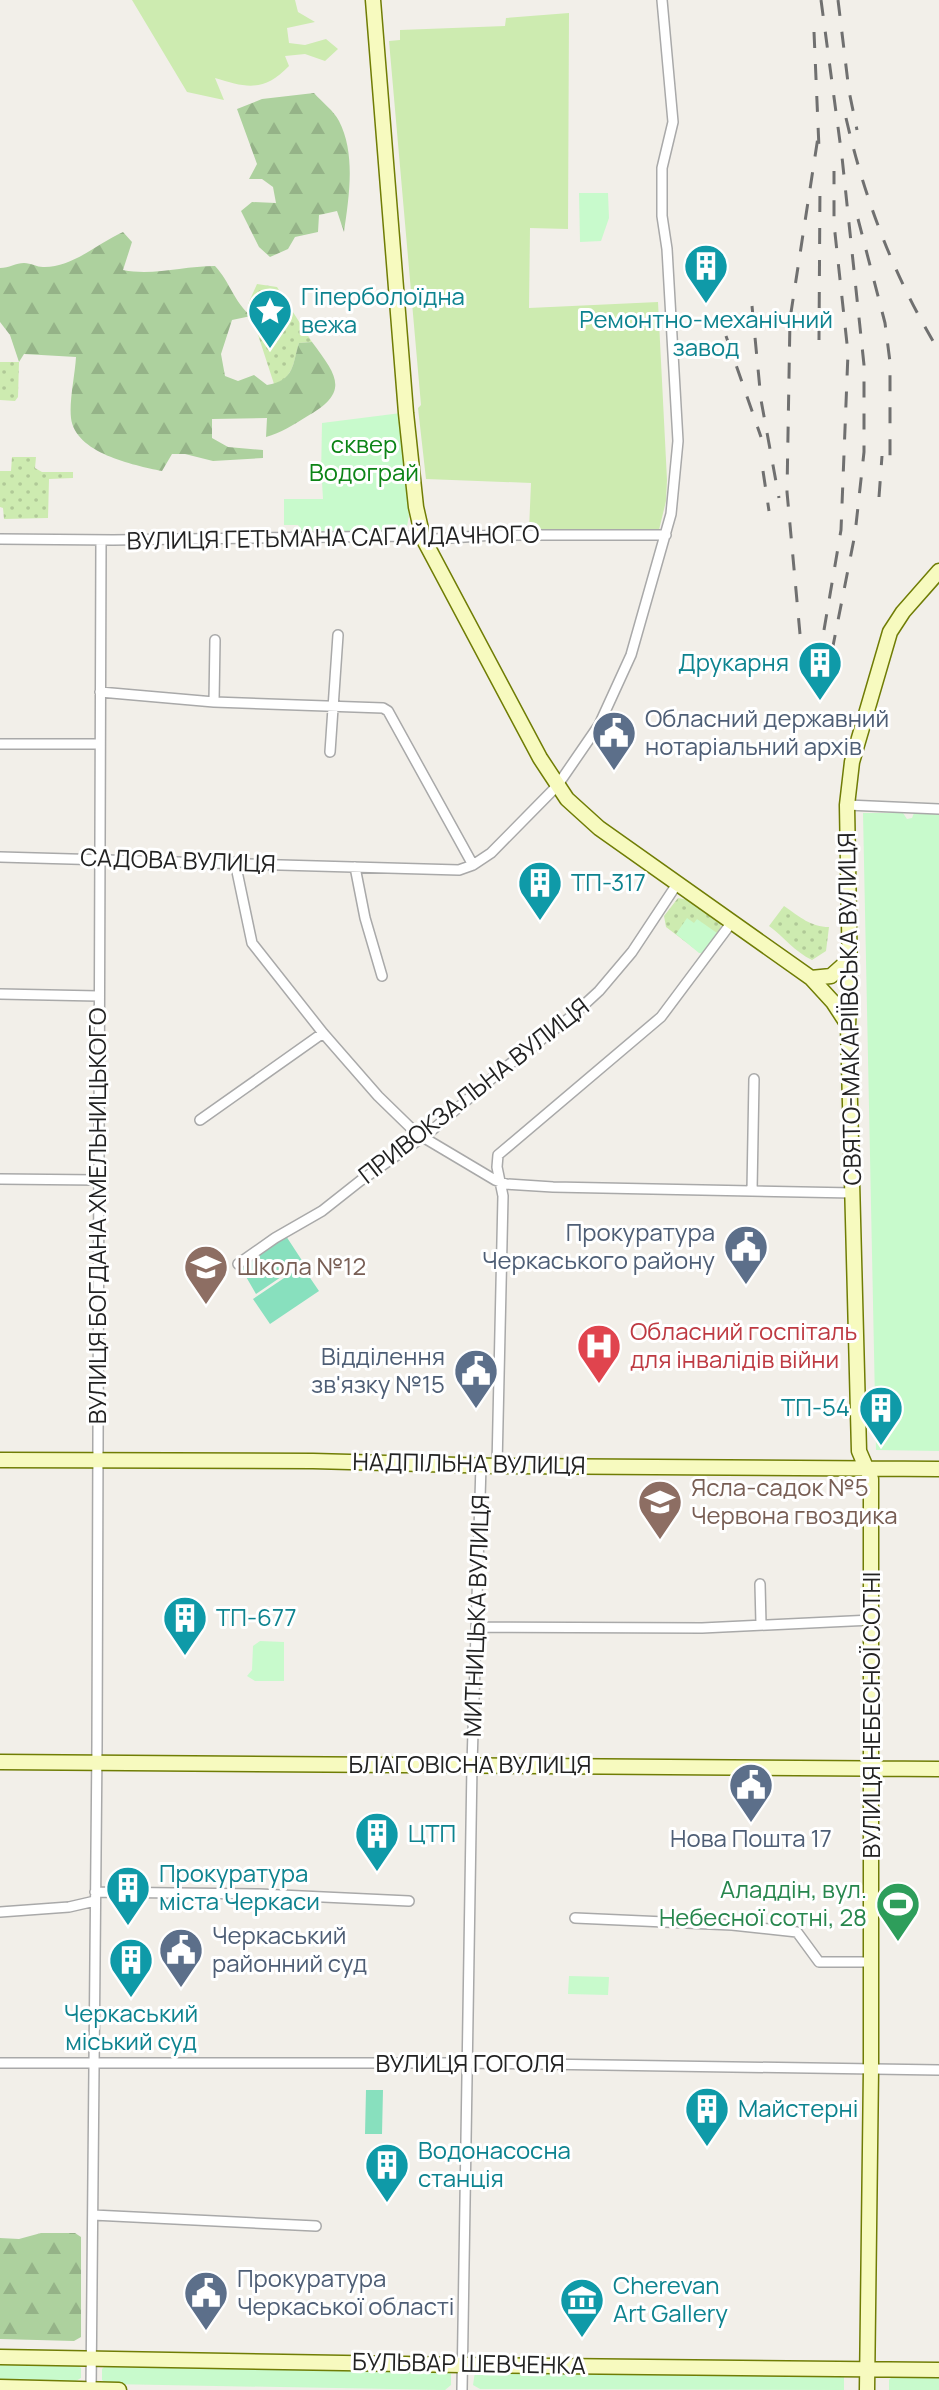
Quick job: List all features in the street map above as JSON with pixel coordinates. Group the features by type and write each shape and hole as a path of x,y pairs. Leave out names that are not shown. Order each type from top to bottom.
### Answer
{"main road":[{"path":"373,0 406,413 416,507 423,538 557,786 572,804 599,828 811,978 833,1002 848,1026"},
{"name":"СВЯТО-МАКАРІЇВСЬКА ВУЛИЦЯ","path":"867,1469 859,1451 848,1026 847,805 852,762 890,632 939,571"},
{"path":"811,978 831,976 849,960"},
{"name":"НАДПІЛЬНА ВУЛИЦЯ","path":"0,1460 939,1469"},
{"name":"ВУЛИЦЯ НЕБЕСНОЇ СОТНІ","path":"867,1469 871,1486 872,1620 867,2390"},
{"name":"БЛАГОВІСНА ВУЛИЦЯ","path":"0,1762 939,1769"},
{"name":"БУЛЬВАР ШЕВЧЕНКА","path":"0,2357 939,2370"},
{"path":"0,2387 119,2390"}],"street":[{"path":"100,692 214,702 383,708 388,711 473,865 491,853 557,786 599,725 622,681 666,535 675,487 678,441 667,249 662,216 662,168 673,122 662,0"},
{"name":"ВУЛИЦЯ ГЕТЬМАНА САГАЙДАЧНОГО","path":"0,539 666,535"},
{"name":"ВУЛИЦЯ БОГДАНА ХМЕЛЬНИЦЬКОГО","path":"91,2389 101,540"},
{"path":"330,752 338,635"},
{"path":"214,702 215,640"},
{"path":"0,744 99,744"},
{"path":"847,805 939,809"},
{"name":"САДОВА ВУЛИЦЯ","path":"0,857 459,870 473,865"},
{"path":"235,862 252,943 323,1033 387,1105 423,1137 502,1183 553,1187 853,1193"},
{"path":"355,867 360,898 382,976"},
{"name":"ПРИВОКЗАЛЬНА ВУЛИЦЯ","path":"238,1264 322,1211 423,1137 589,1001 641,940 677,884"},
{"name":"МИТНИЦЬКА ВУЛИЦЯ","path":"497,1466 502,1316 502,1183 497,1164 500,1152 656,1022 732,922"},
{"path":"0,994 98,996"},
{"path":"200,1120 323,1033"},
{"path":"752,1190 754,1079"},
{"path":"0,1179 97,1180"},
{"name":"МИТНИЦЬКА ВУЛИЦЯ","path":"462,2390 472,1765 481,1465"},
{"path":"760,1584 761,1624"},
{"path":"476,1627 702,1628 872,1620"},
{"path":"0,1912 69,1907 95,1897 259,1894 409,1901"},
{"path":"575,1918 732,1925 797,1932 819,1962 871,1962"},
{"name":"ВУЛИЦЯ ГОГОЛЯ","path":"0,2063 468,2063 939,2070"},
{"path":"93,2215 316,2226"}],"green space":[{"path":"132,0 295,0 298,12 315,22 287,28 289,43 305,45 326,39 338,49 325,61 305,54 285,56 289,66 271,80 255,86 215,78 224,100 187,92"},
{"path":"569,13 568,229 530,228 529,308 658,302 667,480 659,530 529,530 531,483 426,479 389,41 400,40 400,30 505,26 506,18"},
{"path":"314,93 337,117 348,147 350,176 344,232 337,211 319,215 318,232 295,237 288,249 270,257 259,247 241,211 252,202 276,203 273,187 262,179 249,179 257,164 237,109 262,99"},
{"path":"579,193 608,193 609,218 601,241 580,242"},
{"path":"123,232 132,242 123,270 146,272 215,266 220,272 240,305 251,316 232,320 221,354 225,376 238,381 254,375 267,385 276,383 291,370 299,343 312,342 328,365 335,383 329,400 282,431 266,437 267,418 212,419 212,438 228,447 263,450 263,458 213,461 172,454 162,471 107,455 83,440 71,418 76,357 24,354 19,362 10,335 0,322 0,268 24,263 43,267 64,264"},
{"path":"257,284 277,287 312,342 299,343 286,378 274,384 248,304"},
{"path":"0,362 19,362 18,397 15,401 0,400"},
{"name":"сквер Водограй","path":"401,413 409,516 407,526 398,531 303,532 298,525 284,525 284,499 323,499 322,482 328,482 328,478 321,477 322,423"},
{"path":"12,457 36,457 35,468 42,472 73,472 73,478 49,479 48,518 4,519 3,508 0,507 0,471 11,471"},
{"path":"863,813 903,813 907,819 912,818 914,813 939,813 939,1451 876,1450"},
{"path":"678,898 688,900 721,924 720,931 703,955 666,927 664,916"},
{"path":"784,906 811,923 829,927 826,951 812,960 769,926"},
{"path":"687,918 694,923 697,919 717,933 703,953 676,934"},
{"path":"286,1236 303,1262 256,1294 241,1268"},
{"path":"302,1266 319,1291 270,1324 253,1299"},
{"path":"260,1641 284,1642 284,1681 255,1681 247,1676 252,1670 253,1646"},
{"path":"569,1976 609,1977 608,1995 568,1994"},
{"path":"366,2090 383,2090 382,2134 365,2134"},
{"path":"41,2233 75,2233 81,2237 81,2337 74,2341 0,2339 0,2238 19,2239"},
{"path":"0,2363 77,2365 81,2368 81,2378 74,2382 0,2381"},
{"path":"106,2365 448,2371 451,2385 445,2390 108,2384 102,2380 102,2369"},
{"path":"475,2372 844,2376 844,2390 480,2389 473,2385"},
{"path":"893,2375 939,2375 939,2390 889,2390 889,2380"}],"railway":[{"path":"821,0 842,157 864,365 864,452 855,534 833,646"},
{"path":"838,0 857,130"},
{"path":"814,32 819,148"},
{"path":"846,118 862,179 883,239 939,351"},
{"path":"800,634 787,492 790,319 818,137"},
{"path":"824,630 841,530 848,353 834,224 834,171"},
{"path":"819,340 820,184"},
{"path":"858,219 885,323 890,362 890,469"},
{"path":"752,306 761,400 779,498"},
{"path":"726,336 761,437"},
{"path":"879,497 882,456"},
{"path":"763,471 769,511"}],"place":[{"name":"Ремонтно-механічний завод","path":"706,305"},
{"name":"Гіперболоїдна вежа","path":"270,350"},
{"name":"Друкарня","path":"820,702"},
{"name":"Обласний державний нотаріальний архів","path":"614,772"},
{"name":"ТП-317","path":"540,922"},
{"name":"Прокуратура Черкаського району","path":"746,1286"},
{"name":"Школа №12","path":"206,1306"},
{"name":"Обласний госпіталь для інвалідів війни","path":"599,1385"},
{"name":"Відділення зв'язку №15","path":"476,1410"},
{"name":"ТП-54","path":"881,1447"},
{"name":"Ясла-садок №5 Червона гвоздика","path":"660,1541"},
{"name":"ТП-677","path":"185,1657"},
{"name":"Нова Пошта 17","path":"751,1824"},
{"name":"ЦТП","path":"377,1873"},
{"name":"Прокуратура міста Черкаси","path":"128,1927"},
{"name":"Аладдін, вул. Небесної сотні, 28","path":"898,1943"},
{"name":"Черкаський районний суд","path":"181,1989"},
{"name":"Черкаський міський суд","path":"131,1999"},
{"name":"Майстерні","path":"707,2148"},
{"name":"Водонасосна станція","path":"387,2204"},
{"name":"Прокуратура Черкаської області","path":"206,2332"},
{"name":"Cherevan Art Gallery","path":"582,2339"}]}
